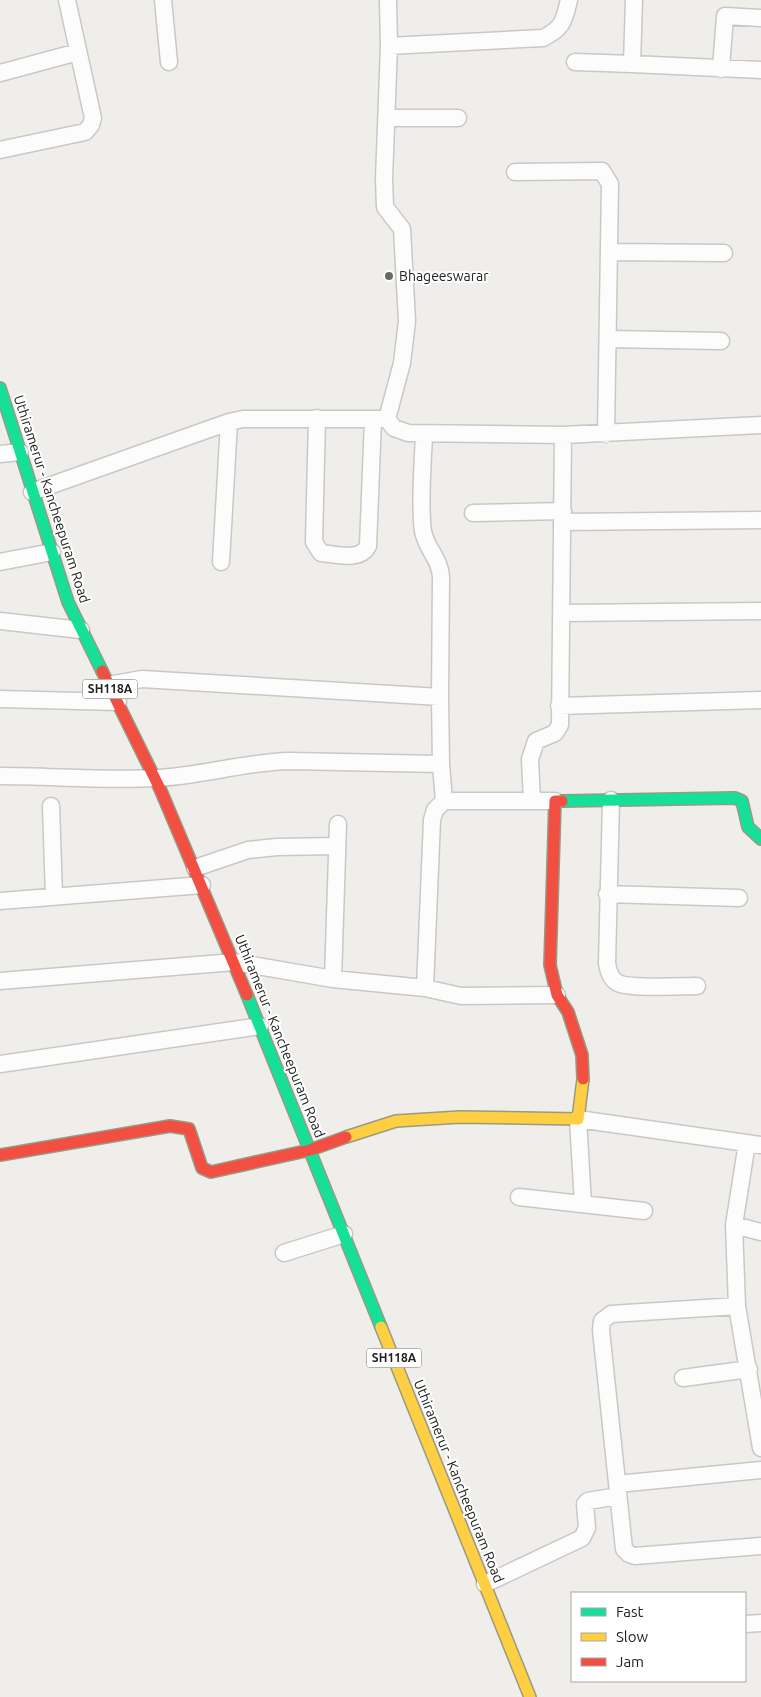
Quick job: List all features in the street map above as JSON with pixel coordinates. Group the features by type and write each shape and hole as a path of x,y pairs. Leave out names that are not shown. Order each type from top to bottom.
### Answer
{"main road":[{"name":"Uthiramerur - Kancheepuram Road","path":"0,388 68,602 155,778 195,868 259,1022 530,1697"},
{"path":"0,1155 170,1126 189,1129 202,1168 211,1172 310,1150 358,1132 396,1121 460,1117 578,1119 584,1069 582,1055 568,1012 557,995 550,965 555,801 735,798 742,801 745,807 748,827 761,839"}],"street":[{"path":"0,150 85,132 91,126 93,118 67,0"},
{"path":"163,0 169,62"},
{"path":"317,418 314,542 321,553 360,555 368,546 380,419 402,363 407,321 402,229 385,208 384,179 389,46 388,0"},
{"path":"389,46 542,38 554,32 563,24 569,0"},
{"path":"632,64 634,0"},
{"path":"721,69 725,8 761,18"},
{"path":"0,73 78,52"},
{"path":"575,62 761,70"},
{"path":"386,118 458,118"},
{"path":"515,172 602,171 610,184 606,434"},
{"path":"610,252 724,253"},
{"path":"608,339 721,340"},
{"path":"32,492 229,422 243,419 380,419 394,428 408,433 424,434 606,434 761,425"},
{"path":"220,562 229,422"},
{"path":"424,434 423,529 427,547 440,565 442,577 440,764 444,801"},
{"path":"532,801 531,749 536,741 555,732 560,725 564,435"},
{"path":"0,454 20,452"},
{"path":"473,513 761,520"},
{"path":"0,562 52,552"},
{"path":"562,613 761,611"},
{"path":"0,621 82,630"},
{"path":"108,685 142,679 440,697"},
{"path":"0,699 118,702"},
{"path":"559,706 761,700"},
{"path":"0,776 155,778 202,774 271,762 440,764"},
{"path":"611,800 607,894 607,963 612,979 626,985 697,986"},
{"path":"425,988 432,820 435,810 444,801 555,801"},
{"path":"51,806 54,896"},
{"path":"333,979 338,824"},
{"path":"195,868 248,850 277,847 338,846"},
{"path":"0,901 202,885"},
{"path":"607,894 739,898"},
{"path":"0,981 234,962 333,979 425,988 461,996 557,995"},
{"path":"0,1064 259,1022"},
{"path":"582,1204 578,1119 754,1144 734,1225 737,1306 761,1448"},
{"path":"519,1197 644,1211"},
{"path":"734,1225 761,1232"},
{"path":"284,1253 344,1234"},
{"path":"737,1306 611,1314 602,1321 601,1330 624,1549 629,1554 635,1556 761,1546"},
{"path":"683,1378 749,1369"},
{"path":"485,1584 582,1538 588,1528 585,1504 588,1501 618,1490 761,1470"},
{"path":"746,1624 761,1623"}],"traffic: fast":[{"path":"0,388 68,602 102,671"},
{"path":"562,801 735,798 742,801 748,827 761,839"},
{"path":"247,995 381,1327"}],"traffic: slow":[{"path":"346,1137 396,1121 460,1117 578,1119 583,1079"},
{"path":"381,1327 530,1697"}],"traffic: jam":[{"path":"102,671 161,791 247,995"},
{"path":"562,801 555,801 550,965 557,995 568,1012 582,1055 583,1079"},
{"path":"0,1155 170,1126 189,1129 202,1168 211,1172 310,1150 346,1137"}],"place":[{"name":"Bhageeswarar","path":"389,276"}]}
